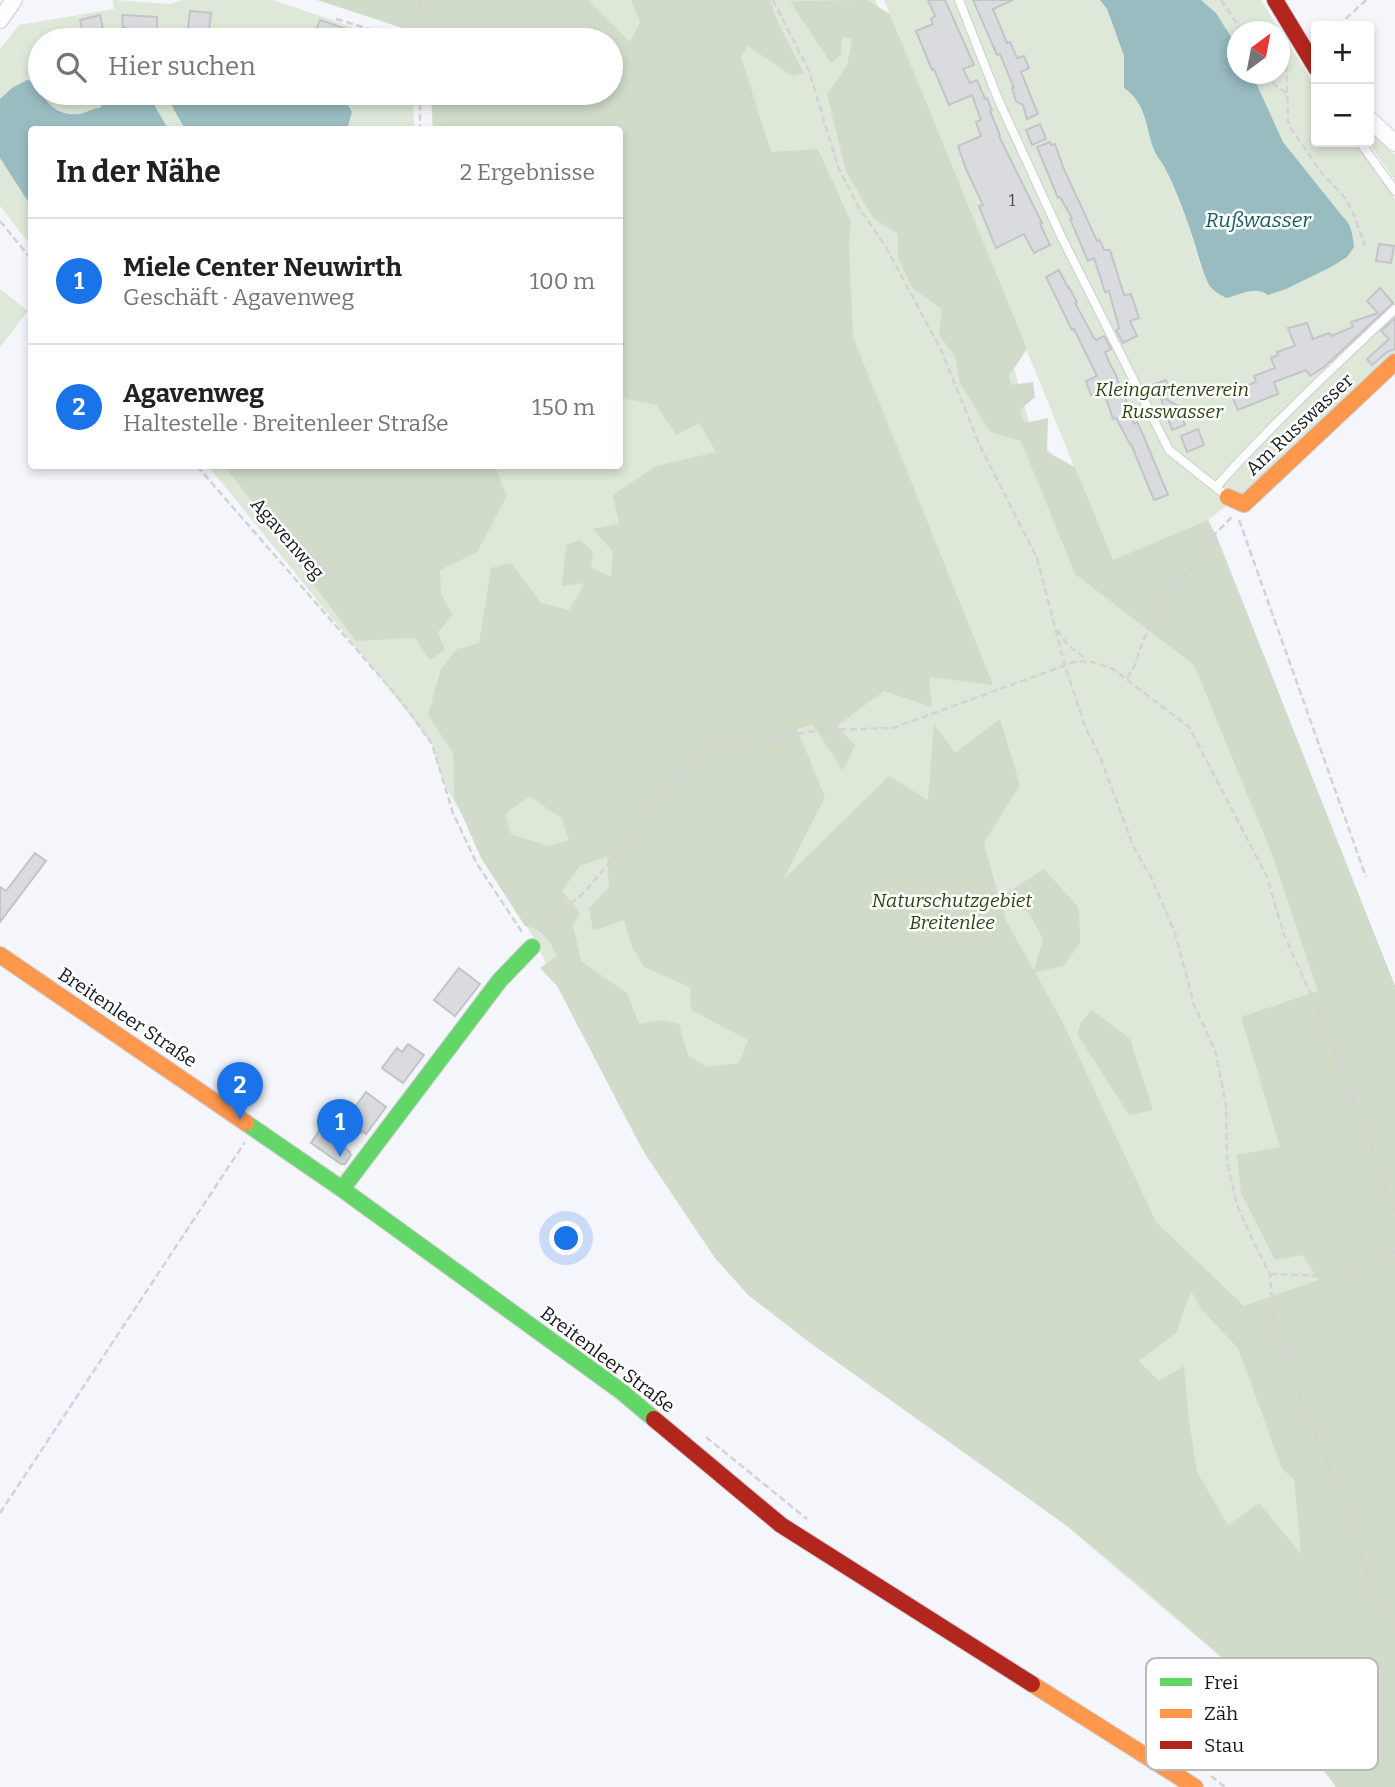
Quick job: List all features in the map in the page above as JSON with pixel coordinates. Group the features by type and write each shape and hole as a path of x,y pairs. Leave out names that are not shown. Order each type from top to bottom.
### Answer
{"main road":[{"path":"1275,0 1287,21"},
{"path":"1290,26 1311,60"},
{"name":"Am Russwasser","path":"1222,492 1244,504 1395,362"},
{"path":"342,1189 500,980 532,947"},
{"name":"Breitenleer Straße","path":"0,955 342,1189 622,1392 781,1525 1146,1756"},
{"name":"Breitenleer Straße","path":"1168,1770 1195,1787"}],"street":[{"path":"0,20 14,0"},
{"path":"1374,124 1395,143"}],"lane":[{"path":"960,0 998,99 1061,236 1169,450 1222,492 1250,449 1395,309"},
{"path":"1364,147 1395,191"}],"path":[{"path":"418,28 419,0"},
{"path":"773,0 809,71 838,167 859,208 886,247 942,350 980,446 1037,558 1065,666 1085,726 1101,759 1133,846 1152,879 1175,933 1194,1005 1216,1050 1226,1105 1227,1162 1237,1205 1270,1274 1274,1323 1288,1367 1346,1501 1375,1595 1389,1623 1395,1627"},
{"path":"1221,0 1235,21"},
{"path":"1343,21 1366,0"},
{"path":"336,19 366,28"},
{"path":"1274,84 1287,94"},
{"path":"1287,84 1290,127 1320,171 1346,200 1365,246"},
{"path":"420,105 420,126"},
{"path":"0,220 28,255"},
{"name":"Agavenweg","path":"200,469 410,713 432,744 453,813 477,864 532,947"},
{"path":"1126,678 1135,665 1153,618 1174,584 1198,565 1205,544 1244,504"},
{"path":"1244,504 1238,516 1366,877"},
{"path":"1055,626 1076,653 1113,669 1189,727 1267,877 1284,935 1315,1003 1366,1131 1395,1218"},
{"path":"532,947 545,922 582,895 631,838 705,741 763,739 821,730 892,728 1074,662 1090,661"},
{"path":"0,1513 243,1145"},
{"path":"1270,1274 1320,1276 1390,1258 1395,1251"},
{"path":"704,1435 807,1518"},
{"path":"1203,1770 1225,1787"}],"green space":[{"path":"113,0 170,4 182,0 273,0 356,28 28,28 28,105 413,105 414,126 28,126 28,242 0,206 0,49 19,25 114,9"},
{"name":"Naturschutzgebiet Breitenlee","path":"317,0 588,0 616,28 403,28"},
{"name":"Naturschutzgebiet Breitenlee","path":"320,0 875,0 979,242 1032,433 1072,475 1106,545 884,0 1100,0 1107,9 1124,56 1124,88 1134,95 1143,111 1154,151 1165,168 1187,221 1201,267 1210,286 1226,298 1251,290 1262,290 1347,220 1283,142 1257,84 1290,84 1290,46 1311,79 1311,147 1359,147 1395,199 1395,355 1261,479 1208,520 1395,986 1395,1787 1340,1787 1326,1770 1378,1770 1378,1658 1222,1658 1064,1524 748,1295 639,1144 531,934 443,782 432,744 210,469 623,469 623,126 433,126 432,105 623,105 623,28 403,28"},
{"name":"Naturschutzgebiet Breitenlee","path":"631,0 770,0 778,23 804,73 792,76 748,46 741,57 771,152 818,149 851,222 849,244 853,337 993,685 929,677 932,707 884,691 837,726 855,745 843,771 813,725 797,729 825,797 783,880 889,776 928,800 934,724 955,753 1000,719 1020,785 984,843 999,898 1044,869 1079,908 1080,943 1064,966 1035,972 1063,1023 1156,1222 1244,1306 1318,1280 1303,1255 1275,1260 1241,1193 1237,1155 1280,1147 1241,1017 1318,991 1273,857 1194,665 1075,574 1021,441 990,432 960,383 955,356 939,335 942,309 912,288 898,257 898,234 873,218 846,171 827,94 847,66 852,39 842,37 841,55 831,63 790,1 867,0 890,14 1027,349 1009,376 1011,385 1033,382 1035,397 1020,410 1025,423 1048,418 1047,452 1075,467 1113,560 1208,520 1395,986 1395,1787 1336,1787 1323,1770 1378,1770 1378,1658 1223,1658 1070,1528 813,1345 748,1295 715,1258 645,1154 557,986 540,968 557,956 549,941 541,933 525,926 481,858 454,797 453,753 428,715 441,669 457,649 479,643 491,568 511,563 541,603 569,610 585,583 562,586 566,545 580,540 593,551 591,567 611,577 613,552 593,529 619,524 613,495 656,466 716,452 699,423 676,435 657,405 626,399 623,396 623,126 433,126 432,105 623,105 623,35 630,42 640,22","holes":["530,796 562,819 569,840 548,846 511,834 505,814","607,856 609,887 589,908 593,931 624,920 631,945 644,967 690,987 691,1010 748,1040 739,1063 707,1067 688,1055 679,1024 662,1020 639,1024 627,993 581,961 573,925 580,914 562,891 580,866","1001,899 1029,913 1043,939 1034,970 1006,921","1191,1291 1201,1309 1238,1348 1282,1469 1294,1479 1301,1554 1259,1503 1228,1525 1197,1472 1184,1366 1159,1381 1139,1361 1176,1333"]},
{"name":"Naturschutzgebiet Breitenlee","path":"1201,0 1261,0 1274,21 1227,21 1227,30 1216,13"},
{"path":"1374,136 1395,155 1395,181 1371,147 1374,147"},
{"path":"0,289 28,311 0,347"},
{"path":"227,469 496,469 507,496 477,552 440,570 441,594 453,615 438,632 445,650 430,660 415,638 356,641"},
{"path":"1092,1010 1130,1039 1153,1110 1129,1115 1077,1034 1081,1022"}],"water":[{"name":"Rußwasser","path":"1100,0 1201,0 1216,13 1227,30 1227,84 1257,84 1283,142 1348,223 1354,247 1347,257 1286,289 1268,295 1253,291 1226,298 1209,285 1176,193 1154,150 1141,108 1132,94 1124,88 1124,56 1107,9"},
{"path":"28,80 28,105 51,105 66,114 81,114 102,105 154,105 166,126 28,126 28,201 0,158 0,99 12,88"},
{"path":"171,105 348,105 352,112 348,126 183,126"}],"building":[{"path":"928,0 945,0 974,65 963,69 970,83 977,80 985,99 987,98 999,136 1042,223 1040,224 1050,245 1034,253 1024,234 996,248 979,206 983,205 958,146 981,136 976,122 981,120 972,95 949,105 916,31 933,24 931,19 935,16"},
{"path":"973,0 1013,0 993,9 1007,43 1010,42 1017,58 1024,56 1029,68 1021,72 1038,114 1027,119 1023,105 1016,101 1014,88 1000,54 997,55"},
{"path":"190,11 211,13 209,28 188,28"},
{"path":"100,15 103,28 82,28 80,20"},
{"path":"122,15 157,17 157,28 123,28"},
{"path":"320,20 344,28 317,28"},
{"path":"1040,124 1046,139 1032,145 1026,130"},
{"path":"1050,142 1051,145 1055,144 1097,241 1100,240 1104,250 1110,250 1124,295 1131,294 1139,318 1130,321 1137,336 1123,343 1116,330 1119,328 1109,291 1105,292 1094,258 1088,261 1070,219 1072,218 1060,197 1058,198 1037,147"},
{"path":"1379,244 1394,246 1391,263 1376,261"},
{"path":"1059,270 1094,338 1096,340 1104,336 1111,349 1105,352 1134,424 1137,422 1168,495 1154,500 1131,444 1116,418 1113,419 1105,395 1091,395 1086,381 1097,376 1046,277"},
{"path":"1380,288 1393,303 1324,367 1310,376 1306,370 1274,382 1278,394 1238,410 1230,392 1256,382 1254,376 1275,368 1271,358 1278,355 1277,352 1295,346 1288,328 1307,323 1313,339 1329,333 1331,336 1353,327 1351,322 1378,313 1367,301"},
{"path":"1395,318 1395,349 1387,352 1372,365 1367,359 1389,339 1381,331"},
{"path":"1166,380 1170,392 1161,396 1178,406 1185,425 1172,430 1160,396 1157,397 1152,385"},
{"path":"1198,429 1204,445 1187,452 1181,436"},
{"path":"35,853 46,861 0,922 0,887 6,891"},
{"path":"459,968 480,984 455,1016 434,1000"},
{"path":"408,1044 424,1055 403,1083 382,1068 397,1048 402,1052"},
{"path":"366,1092 386,1107 366,1134 362,1131 352,1132 348,1117"},
{"path":"319,1131 350,1152 345,1164 341,1164 311,1143"}],"traffic: fast":[{"path":"342,1189 500,980 532,947"},
{"path":"246,1123 342,1189 622,1392 654,1419"}],"traffic: slow":[{"path":"1228,497 1244,504 1395,362"},
{"path":"0,955 246,1123"},
{"path":"1032,1684 1146,1756"},
{"path":"1168,1770 1195,1787"}],"traffic: jam":[{"path":"1275,0 1311,60"},
{"path":"654,1419 781,1525 1032,1684"}],"place":[{"name":"Agavenweg","path":"240,1120"},
{"name":"Miele Center Neuwirth","path":"340,1157"}],"park label":[{"name":"Kleingartenverein Russwasser","path":"1172,400"}]}
